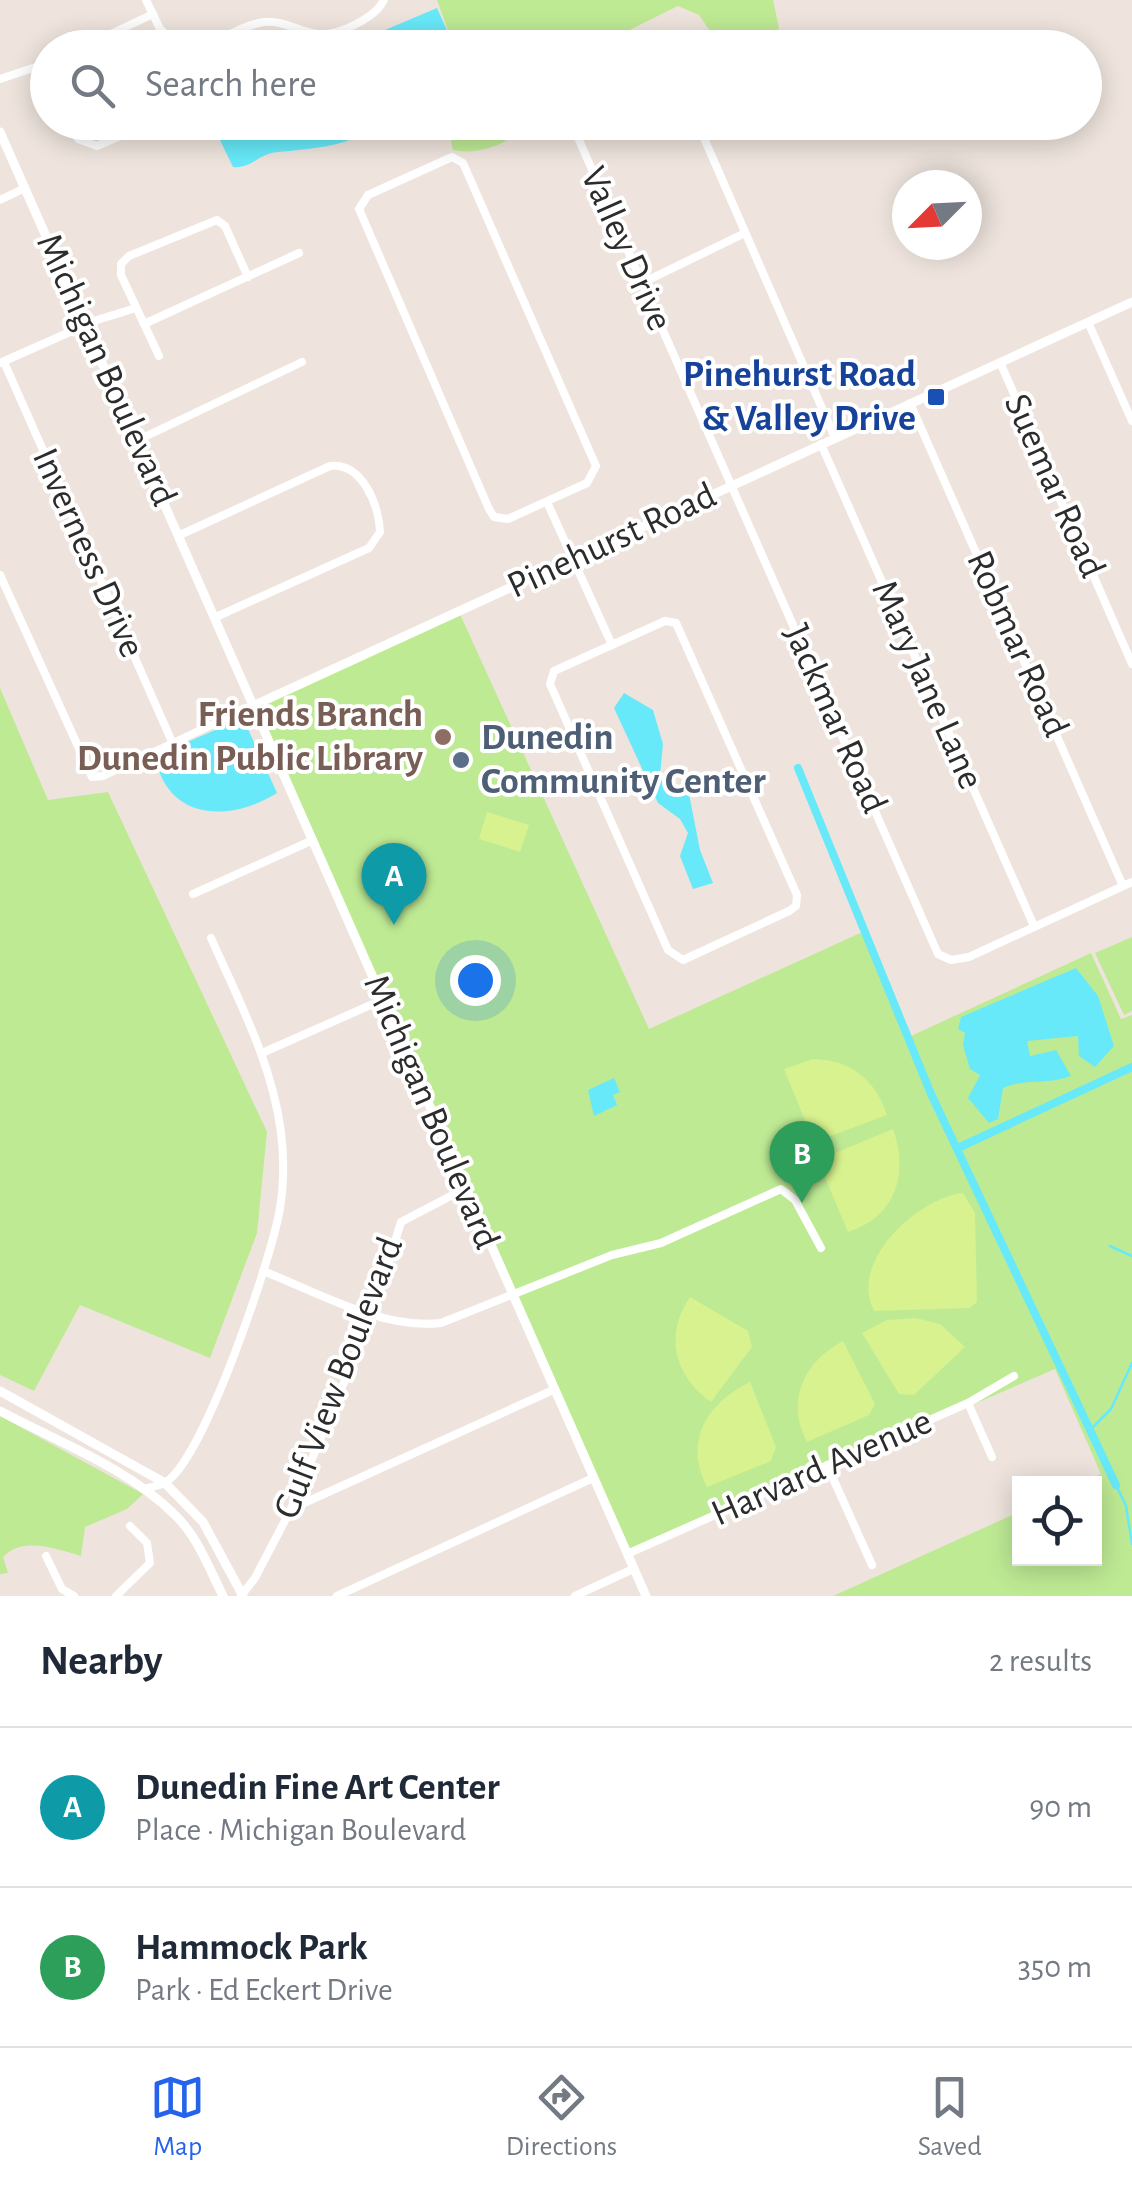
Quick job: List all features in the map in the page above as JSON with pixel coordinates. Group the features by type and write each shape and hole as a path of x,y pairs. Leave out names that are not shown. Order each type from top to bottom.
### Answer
{"street":[{"path":"146,0 163,30"},
{"path":"337,30 372,15 384,0"},
{"path":"119,30 153,14"},
{"path":"241,30 260,22 279,22 304,30"},
{"path":"0,80 30,69"},
{"name":"Michigan Boulevard","path":"0,132 646,1596"},
{"path":"81,140 97,146 111,140"},
{"name":"Valley Drive","path":"579,140 732,485"},
{"path":"705,140 835,438"},
{"path":"452,157 463,163 595,460 596,472 586,483 547,502 508,520 494,516 489,509 359,209 368,195 442,159 452,157"},
{"path":"0,200 25,188"},
{"path":"159,356 121,275 121,264 206,221 217,220 225,226 248,276"},
{"path":"642,283 745,233"},
{"path":"144,324 299,253"},
{"name":"Pinehurst Road","path":"0,575 92,777 173,744 1132,302"},
{"path":"2,362 136,308"},
{"path":"1088,322 1132,421"},
{"name":"Inverness Drive","path":"2,362 173,744"},
{"path":"136,441 302,362"},
{"name":"Suemar Road","path":"1000,362 1132,664"},
{"name":"Robmar Road","path":"910,403 1128,884"},
{"name":"Mary Jane Lane","path":"821,444 1034,926"},
{"path":"180,536 330,466 343,464 356,472 377,515 377,542 216,617"},
{"name":"Jackmar Road","path":"732,485 938,954 951,960 969,957 1034,926"},
{"path":"547,502 612,645"},
{"path":"664,621 676,623 797,895 796,906 683,960 675,959 550,684 554,671 612,645 664,621"},
{"path":"194,894 313,840"},
{"path":"1034,926 1128,884"},
{"path":"144,1489 165,1483 189,1456 263,1270 278,1219 283,1171 278,1107 262,1053 211,938"},
{"path":"262,1053 382,1000"},
{"path":"263,1270 373,1314 423,1325 511,1297 612,1255 660,1243 781,1188 795,1200 821,1248"},
{"name":"Gulf View Boulevard","path":"242,1595 291,1510 373,1314 400,1222 464,1189"},
{"name":"Harvard Avenue","path":"627,1554 968,1403 1014,1376"},
{"path":"291,1510 553,1390"},
{"path":"0,1392 165,1483 203,1522 242,1595"},
{"path":"968,1403 992,1457"},
{"path":"0,1411 144,1489 192,1536 222,1596"},
{"path":"827,1465 872,1565"},
{"path":"337,1596 593,1478"},
{"path":"116,1596 150,1564 146,1543 130,1526"},
{"path":"46,1556 62,1589 74,1596"},
{"path":"574,1596 634,1569"}],"green space":[{"path":"437,0 773,0 779,28 709,30 699,15 678,6 629,30 448,30"},
{"path":"451,140 507,140 484,149 453,150"},
{"path":"459,612 649,1029 867,930 911,1036 1091,953 1121,1019 1132,1015 1132,1596 833,1596 1012,1515 1012,1566 1102,1566 1102,1476 1097,1476 1101,1474 1055,1369 627,1554 255,705"},
{"path":"0,688 48,800 108,792 267,1132 257,1233 210,1358 80,1305 34,1391 0,1375"},
{"path":"487,812 529,825 520,852 479,839"},
{"path":"1132,937 1132,1011 1124,1015 1095,953"},
{"path":"813,1059 839,1063 860,1074 876,1091 887,1115 820,1140 811,1135 784,1069"},
{"path":"893,1129 899,1162 894,1191 878,1216 848,1232 821,1168 825,1157"},
{"path":"963,1193 975,1213 977,1302 970,1308 874,1311 868,1292 870,1273 891,1236 926,1207"},
{"path":"690,1297 748,1331 752,1347 711,1402 688,1380 677,1354 677,1326"},
{"path":"916,1318 940,1324 965,1347 914,1395 899,1394 862,1333 887,1320"},
{"path":"843,1341 875,1404 869,1415 807,1442 798,1412 802,1384 818,1359"},
{"path":"750,1382 776,1447 771,1461 707,1487 698,1454 703,1425 722,1401"},
{"path":"0,1416 143,1494 127,1509 85,1527 81,1556 40,1546 20,1547 3,1557 8,1573 0,1574"}],"water":[{"path":"437,8 447,30 385,30"},
{"path":"220,140 349,140 271,153 245,166 233,167"},
{"path":"624,693 653,710 663,744 660,775 689,794 700,850 713,883 693,889 680,856 688,833 680,819 658,803 614,708"},
{"path":"243,718 277,793 240,809 221,811 203,810 173,794 162,778 155,756"},
{"path":"1076,968 1098,996 1114,1046 1095,1067 1079,1056 1078,1036 1027,1041 1030,1056 1056,1050 1071,1076 1003,1088 998,1119 989,1123 968,1098 980,1075 970,1069 963,1045 965,1033 958,1029 961,1017"},
{"path":"614,1078 620,1092 613,1095 617,1105 594,1116 588,1090"}],"waterway":[{"path":"798,768 931,1094 1116,1485"},
{"path":"960,1147 1132,1067"},
{"path":"1110,1246 1132,1256"},
{"path":"1091,1429 1111,1409 1132,1363"},
{"path":"1116,1485 1126,1506 1132,1544"}],"place":[{"name":"Pinehurst Road & Valley Drive","path":"936,397"},
{"name":"Friends Branch Dunedin Public Library","path":"443,737"},
{"name":"Dunedin Community Center","path":"461,760"},
{"name":"Dunedin Fine Art Center","path":"394,925"},
{"name":"Hammock Park","path":"802,1203"}]}
